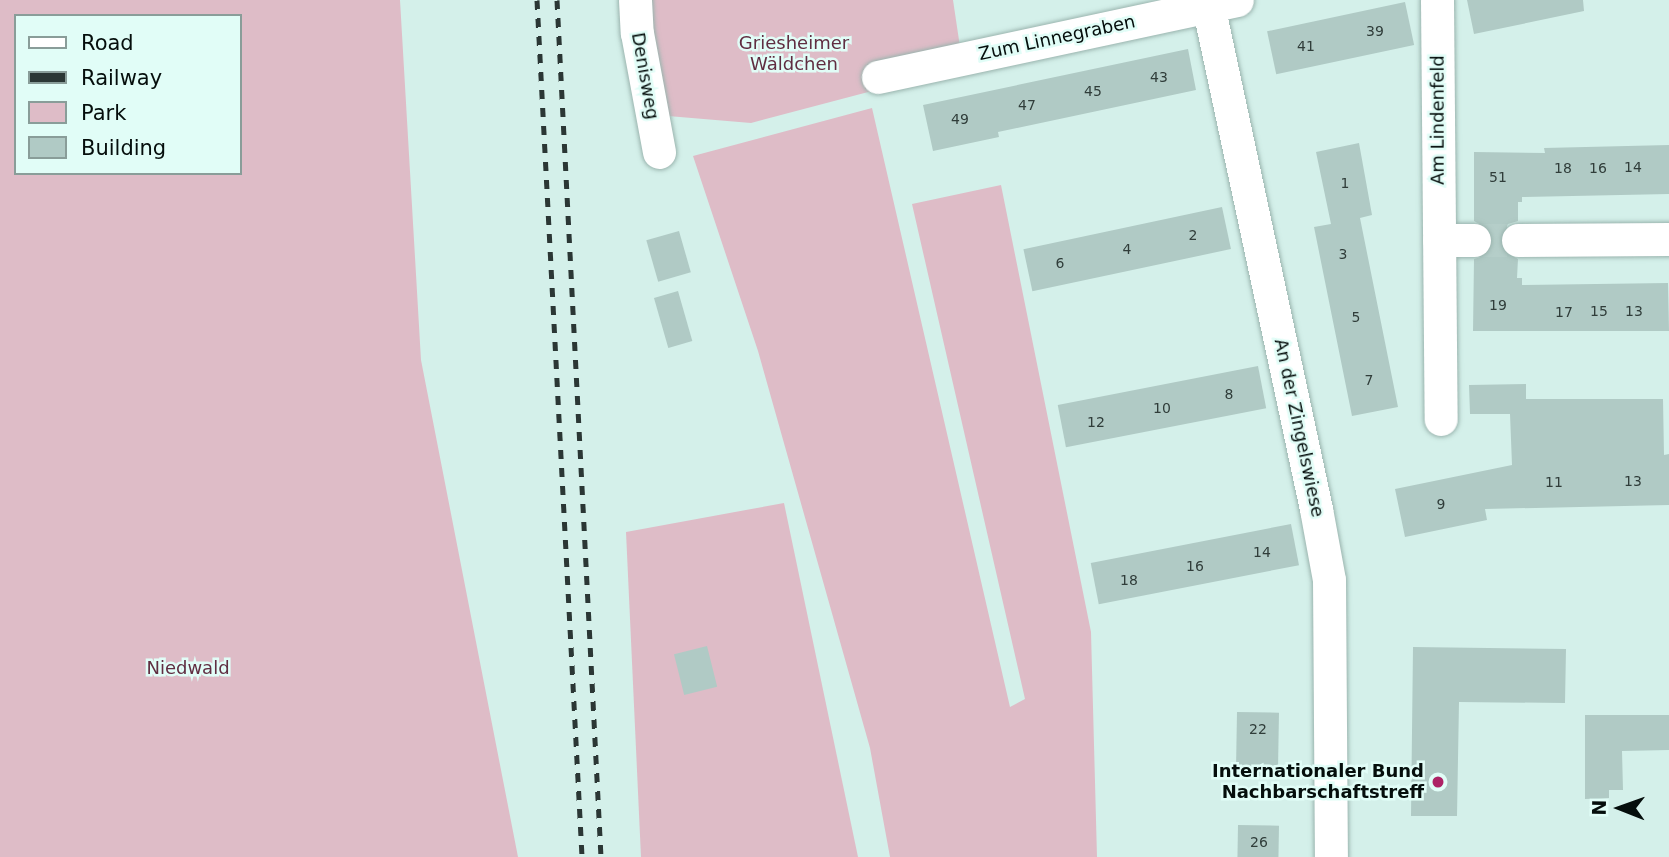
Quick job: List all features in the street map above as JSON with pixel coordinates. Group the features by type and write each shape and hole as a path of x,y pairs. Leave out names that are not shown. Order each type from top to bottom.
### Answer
{"street":[{"name":"Denisweg","path":"635,0 637,33 659,152"},
{"name":"Am Lindenfeld","path":"1437,0 1441,419"},
{"name":"Zum Linnegraben","path":"878,77 1217,2"},
{"name":"An der Zingelswiese","path":"1217,2 1329,580 1331,857"},
{"path":"1518,240 1669,239"},
{"path":"1439,240 1474,240"}],"green space":[{"name":"Niedwald","path":"0,0 400,0 421,360 518,857 0,857"},
{"name":"Griesheimer Wäldchen","path":"632,0 953,0 963,67 751,123 668,116"},
{"path":"872,108 1010,707 1025,699 912,204 1001,185 1091,632 1097,857 890,857 870,748 758,351 693,156"},
{"path":"784,503 858,857 641,857 626,532"}],"building":[{"path":"1467,0 1583,0 1584,11 1474,34"},
{"path":"1405,2 1414,45 1276,74 1267,31"},
{"path":"1188,49 1196,90 998,132 999,137 933,151 923,105"},
{"path":"1359,143 1372,215 1360,218 1398,407 1352,416 1314,227 1331,224 1316,152"},
{"path":"1669,145 1669,194 1522,197 1522,202 1518,202 1518,221 1508,224 1499,239 1502,250 1518,259 1517,278 1522,278 1522,285 1668,283 1669,331 1473,331 1474,259 1484,256 1493,241 1490,230 1474,221 1474,152 1545,153 1544,148"},
{"path":"1222,207 1231,249 1032,291 1023,249"},
{"path":"679,231 691,272 658,282 646,240"},
{"path":"678,291 692,341 668,348 654,298"},
{"path":"1258,366 1266,408 1066,447 1058,405"},
{"path":"1526,384 1526,399 1663,399 1664,455 1669,454 1669,505 1485,509 1487,520 1405,537 1395,489 1512,465 1510,414 1470,414 1469,385"},
{"path":"1291,524 1299,565 1099,604 1091,563"},
{"path":"707,646 717,687 684,695 674,654"},
{"path":"1413,647 1566,649 1565,703 1459,702 1457,816 1411,816"},
{"path":"1237,712 1279,713 1278,777 1236,776"},
{"path":"1585,715 1669,715 1669,750 1622,751 1623,790 1609,790 1609,798 1585,799"},
{"path":"1238,825 1279,826 1278,857 1237,857"}],"tunnel":[{"path":"1474,240 1518,240"}],"railway":[{"path":"537,0 582,857"},
{"path":"557,0 601,857"}],"place":[{"name":"Internationaler Bund Nachbarschaftstreff","path":"1438,782"}]}
